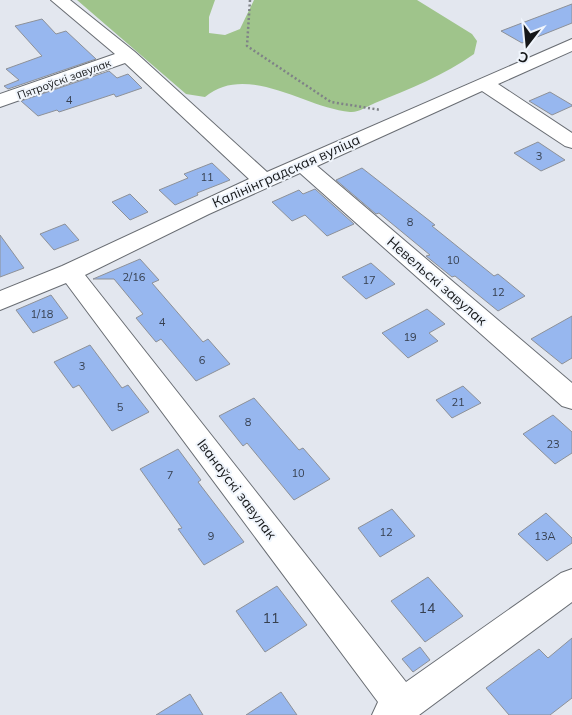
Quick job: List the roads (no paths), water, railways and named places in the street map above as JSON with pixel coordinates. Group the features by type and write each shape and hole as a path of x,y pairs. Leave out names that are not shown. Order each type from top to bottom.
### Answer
{"street":[{"path":"60,0 128,56 264,181"},
{"name":"Калінінградская вуліца","path":"0,301 70,272 264,181 572,44"},
{"name":"Пятроўскі завулак","path":"0,101 128,56"},
{"path":"483,83 572,142"},
{"name":"Невельскі завулак","path":"302,164 572,399"},
{"name":"Іванаўскі завулак","path":"70,272 397,710"},
{"path":"397,710 572,583"}]}
